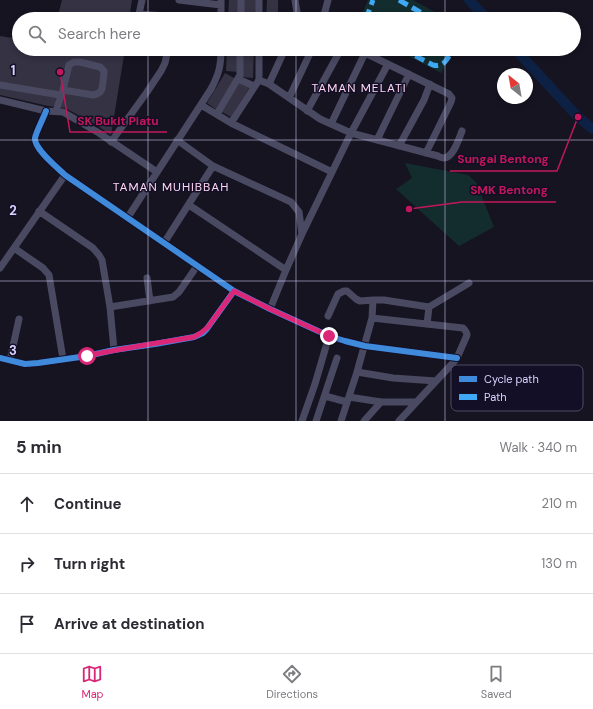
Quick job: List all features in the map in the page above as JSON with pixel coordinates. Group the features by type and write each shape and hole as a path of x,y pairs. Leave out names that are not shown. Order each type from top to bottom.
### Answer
{"street":[{"path":"139,12 142,0"},
{"path":"179,0 221,3"},
{"path":"241,0 241,12"},
{"path":"259,0 259,12"},
{"path":"295,0 297,12"},
{"path":"325,12 328,0"},
{"path":"111,142 155,80 165,63 166,56"},
{"path":"128,217 214,83 219,72 221,56"},
{"path":"217,114 238,79 240,71 240,56"},
{"path":"231,123 256,83 258,56"},
{"path":"269,84 282,56"},
{"path":"289,98 309,56"},
{"path":"307,111 337,56"},
{"path":"331,124 364,56"},
{"path":"371,56 430,84 449,94 452,98 426,152"},
{"path":"0,85 62,93 93,95 100,92 102,89 104,74 103,69 80,62 74,62 69,65 62,93 56,111"},
{"path":"270,309 302,234 351,133 388,64"},
{"path":"377,140 409,74"},
{"path":"238,79 269,84 320,119 351,133 444,158 453,152 462,131"},
{"path":"399,146 424,100 430,84"},
{"path":"0,100 46,111 63,112 99,133 157,172"},
{"path":"201,105 231,123 332,172"},
{"path":"46,111 35,138 36,143 46,157 65,175 234,291 329,336 365,346 457,358"},
{"path":"177,140 213,166 291,202 299,212 302,234"},
{"path":"164,243 213,166"},
{"path":"0,267 65,175"},
{"path":"189,205 286,270"},
{"path":"40,211 93,248 102,260 110,308 114,350"},
{"path":"14,248 44,268 49,275 63,359"},
{"path":"110,308 169,298 176,295 197,266"},
{"path":"147,278 150,301"},
{"path":"328,316 338,294 344,291 347,291 360,301 384,300 429,307 469,283"},
{"path":"0,358 30,364 87,356 194,337 203,333 234,291"},
{"path":"341,421 365,346 372,318 373,300"},
{"path":"426,324 429,307"},
{"path":"372,318 463,328 465,329 467,335 457,358 399,421"},
{"path":"10,360 19,319"},
{"path":"302,421 329,336"},
{"path":"316,421 337,358"},
{"path":"357,372 393,378 436,381"},
{"path":"325,396 348,400 416,402"},
{"path":"364,421 381,402"}],"green space":[{"path":"368,0 413,0 435,12 363,12"},
{"path":"408,56 452,56 441,73"},
{"path":"405,163 468,175 476,182 494,227 459,246 396,189 412,178"}],"building":[{"path":"62,0 132,0 130,12 59,12"},
{"path":"229,0 239,0 239,12 228,12"},
{"path":"243,0 256,0 256,12 243,12"},
{"path":"267,0 278,0 278,12 266,12"},
{"path":"0,36 12,38 12,56 124,56 111,135 93,123 65,108 48,106 0,95"},
{"path":"227,56 239,56 238,72 226,71"},
{"path":"242,56 254,56 253,78 241,77"},
{"path":"225,73 236,79 217,110 207,103"},
{"path":"239,81 250,87 231,117 220,111"}],"waterway":[{"path":"469,0 480,12"},
{"path":"521,56 578,117 593,129"}],"marked path":[{"path":"369,12 373,0"},
{"path":"399,0 420,12"},
{"path":"416,56 437,66 446,61 449,56"}],"cycle path":[{"path":"46,111 35,138 38,147 52,163 65,175 234,291 329,336 345,341 365,346 457,358"},
{"path":"0,358 25,364 38,363 194,337 206,330 234,291"}],"place":[{"name":"SK Bukit Piatu","path":"60,72"},
{"name":"Sungai Bentong","path":"578,117"},
{"name":"SMK Bentong","path":"409,209"}],"district":[{"name":"TAMAN MELATI","path":"359,88"},
{"name":"TAMAN MUHIBBAH","path":"171,187"}],"route":[{"path":"87,356 194,337 203,333 234,291 329,336"}]}
